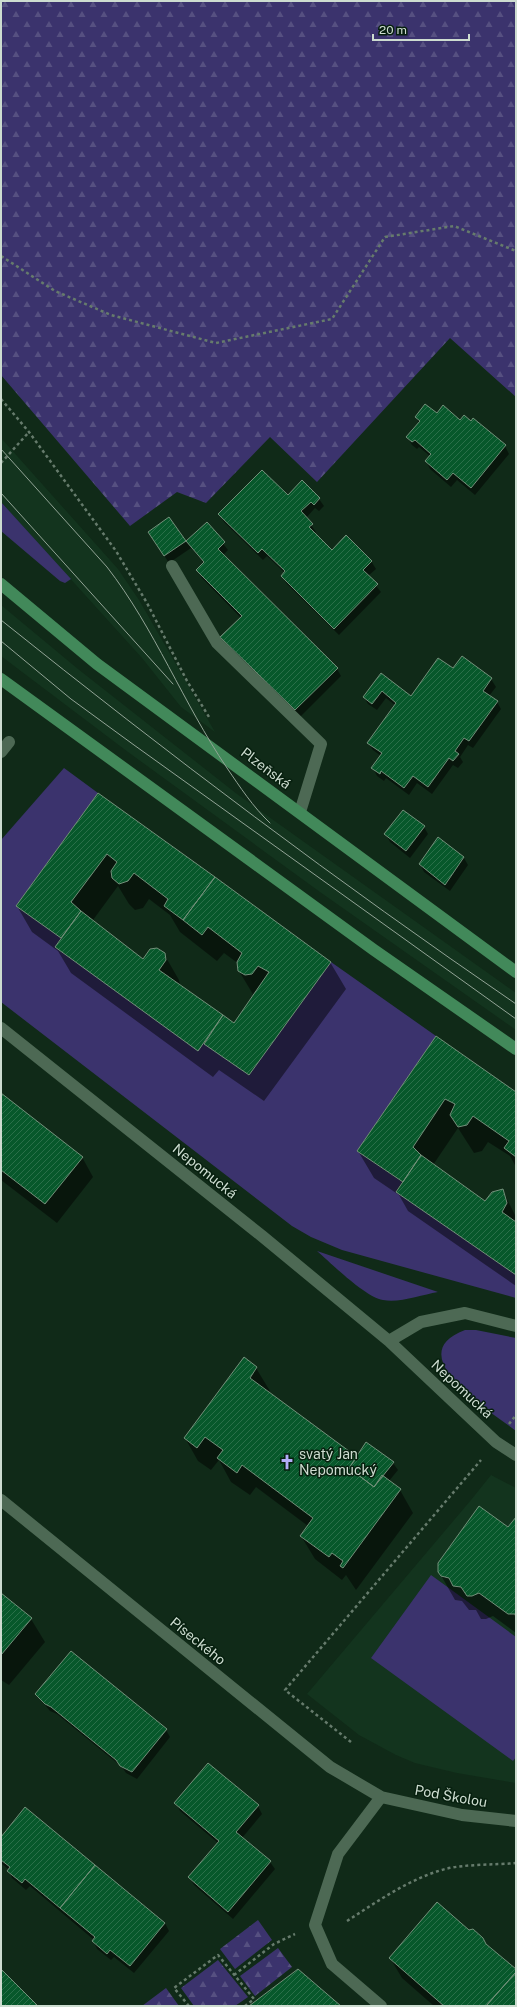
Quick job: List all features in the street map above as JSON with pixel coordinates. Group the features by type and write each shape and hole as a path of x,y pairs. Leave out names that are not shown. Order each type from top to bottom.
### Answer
{"main road":[{"name":"Plzeňská","path":"1,584 97,664 516,972"},
{"path":"1,679 374,950 516,1049"}],"street":[{"path":"172,566 217,643 321,744 300,812"},
{"path":"1,752 9,742"},
{"name":"Nepomucká","path":"1,1028 262,1236 389,1341 496,1442 516,1455"},
{"path":"389,1341 422,1322 465,1313 516,1326"},
{"name":"Píseckého","path":"1,1500 330,1767 381,1797"},
{"path":"381,1797 338,1854 315,1925 332,1964 381,2006"},
{"name":"Pod Školou","path":"381,1797 462,1815 516,1821"}],"path":[{"path":"1,256 55,291 111,315 216,344 332,319 385,237 454,226 516,251"},
{"path":"1,399 29,432 116,551 147,603 188,681 209,717"},
{"path":"1,463 29,432"},
{"path":"506,1427 516,1415"},
{"path":"351,1742 285,1690 482,1457"},
{"path":"347,1921 396,1890 422,1877 446,1869 516,1863"},
{"path":"234,1975 274,1944"},
{"path":"189,2006 174,1988 218,1955 254,2000 245,2006"}],"shaded area":[{"path":"1,438 118,569 139,600 215,732 181,707 142,658 1,502"},
{"path":"1,605 78,669 237,794 516,993 516,1030 320,892 128,752 1,656"},
{"path":"491,1475 516,1488 516,1783 457,1773 415,1763 396,1755 359,1735 307,1694"}],"green space":[{"path":"1,1 516,1 516,397 450,338 317,482 270,437 206,503 177,492 130,526 1,375"},
{"path":"1,502 71,579 65,583 60,581 1,531"},
{"path":"64,768 98,793 16,906 61,938 55,947 198,1050 204,1043 249,1075 331,962 436,1036 357,1151 402,1182 396,1191 516,1275 516,1298 342,1250 311,1237 292,1226 1,1002 1,840"},
{"path":"317,1251 438,1292 390,1301 376,1298 358,1287"},
{"path":"465,1330 476,1330 516,1338 516,1431 488,1411 456,1383 445,1368 441,1354 447,1341"},
{"path":"431,1575 516,1637 516,1757 513,1761 371,1658"},
{"path":"258,1920 272,1940 235,1969 220,1949"},
{"path":"278,1948 292,1967 255,1996 240,1976"},
{"path":"218,1960 248,1997 235,2006 194,2006 181,1988"},
{"path":"166,1988 179,2006 142,2006"}],"building":[{"path":"425,404 437,413 443,405 460,420 464,415 471,421 473,418 506,445 471,488 453,473 447,480 425,461 431,454 415,440 412,442 406,437 420,421 415,417"},
{"path":"262,470 288,495 302,480 320,498 314,505 311,502 301,511 313,524 309,527 332,550 346,535 372,561 363,570 378,584 334,629 281,576 285,571 262,549 258,553 218,514"},
{"path":"169,517 186,541 164,556 148,532"},
{"path":"207,522 225,542 218,549 338,668 295,710 220,637 242,616 196,570 204,562 186,541"},
{"path":"462,656 492,678 483,691 498,701 469,741 464,738 455,751 459,754 453,761 449,758 428,787 413,776 404,788 381,771 380,774 371,768 382,753 367,743 396,703 382,691 372,704 363,697 381,673 411,696 438,658 453,668"},
{"path":"98,793 215,877 183,920 164,906 168,899 134,873 128,881 119,884 112,878 111,871 117,862 107,854 71,902 81,911 61,938 16,906"},
{"path":"403,810 425,826 406,851 384,834"},
{"path":"438,837 464,857 445,885 419,864"},
{"path":"215,877 331,962 249,1075 204,1044 223,1015 234,1023 269,972 258,966 252,974 245,975 238,971 237,962 242,953 208,927 202,935 183,920"},
{"path":"81,911 143,959 150,949 157,948 165,953 166,960 159,970 223,1015 198,1051 55,947"},
{"path":"436,1036 516,1092 516,1157 504,1148 509,1141 473,1116 467,1125 458,1127 450,1115 455,1104 445,1099 413,1147 421,1155 403,1182 357,1151"},
{"path":"1,1093 83,1157 45,1204 1,1170"},
{"path":"421,1155 485,1201 492,1192 503,1189 507,1203 502,1212 516,1222 516,1275 396,1192"},
{"name":"svatý Jan Nepomucký","path":"244,1357 257,1367 250,1378 357,1457 349,1468 374,1487 382,1475 401,1489 343,1568 340,1566 343,1561 332,1553 329,1557 300,1536 313,1518 242,1465 237,1473 217,1458 223,1450 205,1437 197,1448 184,1438"},
{"path":"366,1442 394,1462 374,1487 349,1468"},
{"path":"479,1506 508,1527 516,1517 516,1618 515,1614 508,1614 479,1593 472,1596 467,1596 461,1587 453,1586 449,1578 441,1576 438,1572 438,1563"},
{"path":"1,1593 32,1618 1,1655"},
{"path":"71,1651 167,1729 132,1772 120,1766 116,1760 51,1707 45,1704 35,1694"},
{"path":"208,1763 259,1805 236,1832 271,1861 228,1912 188,1877 219,1841 174,1803"},
{"path":"25,1807 95,1865 60,1908 25,1879 22,1883 7,1871 10,1867 1,1860 1,1837"},
{"path":"95,1865 165,1923 130,1966 110,1950 107,1954 92,1941 95,1937 60,1908"},
{"path":"437,1902 469,1930 473,1929 483,1938 486,1944 516,1969 516,1972 486,2006 444,2006 389,1958"},
{"path":"1,1969 38,2006 1,2006"},
{"path":"298,1969 341,2006 249,2006"},
{"path":"516,1972 516,2006 486,2006"}],"tram line":[{"path":"1,449 107,567 140,615 211,743 247,797 270,823"},
{"path":"1,493 173,684"},
{"path":"1,620 127,720 319,865 516,1004"},
{"path":"1,641 71,699 516,1019"}],"place":[{"name":"svatý Jan Nepomucký","path":"287,1462"}]}
